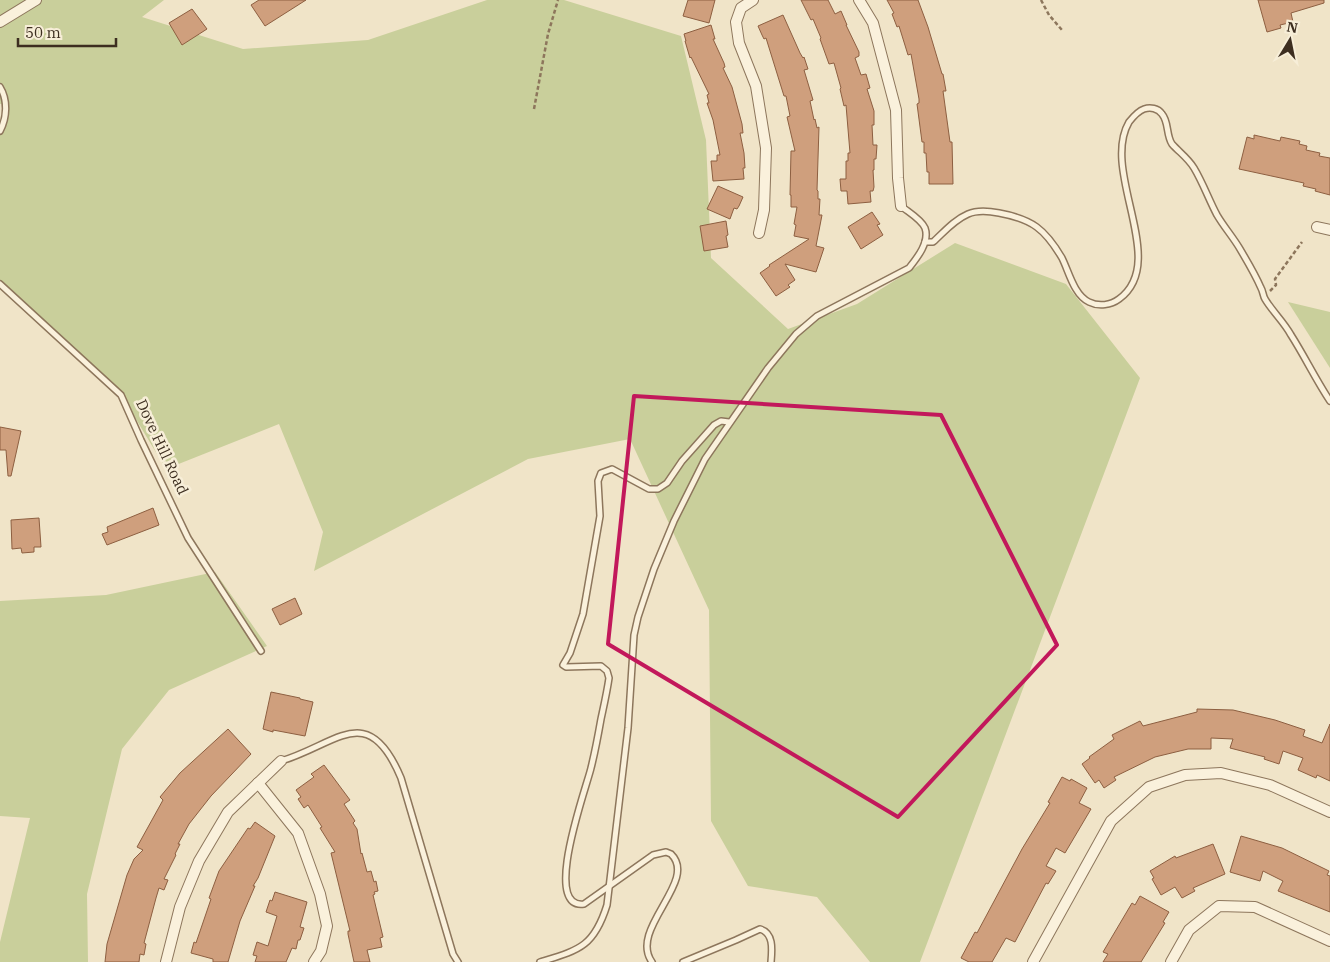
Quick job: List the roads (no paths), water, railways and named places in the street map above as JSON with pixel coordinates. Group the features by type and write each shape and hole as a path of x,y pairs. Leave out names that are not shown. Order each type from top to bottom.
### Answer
{"street":[{"path":"0,22 36,0"},
{"path":"753,0 741,8 736,22 739,43 756,86 766,148 764,210 759,233"},
{"path":"859,0 873,23 896,110 898,178 901,206"},
{"path":"1317,227 1330,230"},
{"path":"166,962 180,907 198,861 228,812 281,761"},
{"path":"1033,962 1111,821 1149,786 1184,775 1221,773 1270,785 1330,812"},
{"path":"258,783 298,833 320,894 327,926 321,951 314,962"},
{"path":"1171,962 1189,930 1219,906 1255,907 1330,941"}],"lane":[{"path":"0,87 4,93 6,112 0,131"},
{"path":"925,242 933,242 952,225 970,213 980,211 995,212 1023,218 1035,225 1051,242 1067,268 1081,297 1089,302 1105,305 1118,300 1132,286 1137,268 1136,231 1123,174 1124,137 1132,118 1141,109 1154,108 1164,115 1172,144 1193,167 1217,216 1239,248 1265,298 1291,334 1330,401"},
{"path":"540,962 573,952 584,945 595,934 607,905 630,708 634,635 654,568 674,521 705,459 729,422 768,368 796,334 817,316 909,268 919,257 925,242 925,229 920,222 901,206"},
{"name":"Dove Hill Road","path":"0,284 121,395 140,440 188,538 261,651"},
{"path":"652,962 648,956 646,945 655,921 678,874 675,858 671,854 666,852 653,856 597,893 590,901 578,905 570,898 566,875 568,852 576,816 591,770 607,689 607,671 601,666 566,668 564,665 583,614 600,516 598,482 601,473 612,469 644,487 653,490 662,487 714,425 721,421 729,422"},
{"path":"281,761 298,756 349,733 368,735 380,745 394,762 401,778 453,954 458,962"},
{"path":"683,962 760,929 769,936 772,947 770,962"}]}
